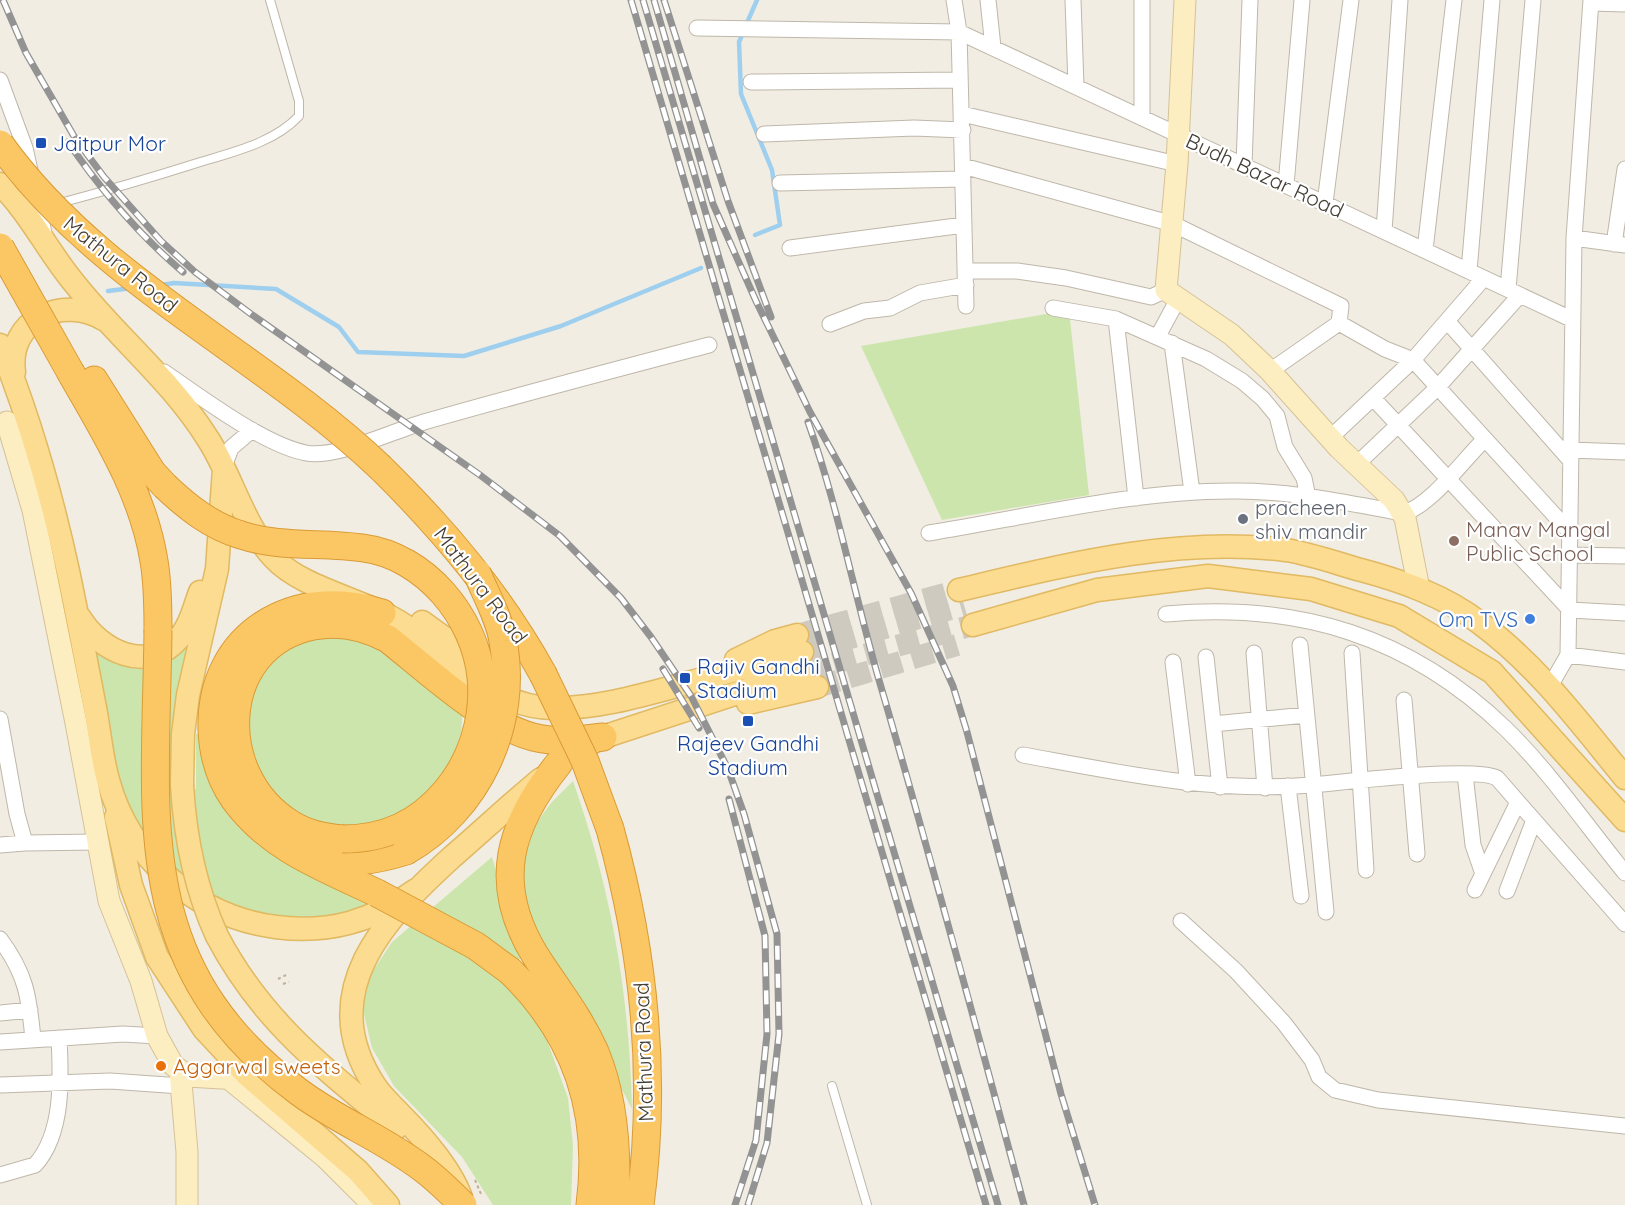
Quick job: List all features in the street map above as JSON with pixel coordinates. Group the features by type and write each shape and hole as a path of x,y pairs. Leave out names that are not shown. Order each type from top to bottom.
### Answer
{"highway":[{"name":"Mathura Road","path":"0,144 40,196 72,226 199,327 340,429 423,509 477,573 517,627 567,722 610,830 622,874 636,948 646,1037 647,1113 640,1205"},
{"path":"5,256 84,364 152,472 183,503 219,527 261,540 366,548 387,555 423,575 445,596 463,619 478,658 481,702 475,737 468,757 447,789 420,817 383,835 342,839 305,831 289,823 265,802 244,772 235,738 236,716 242,687 253,665 271,644 303,628 338,624 356,626 388,639 450,688 515,730 545,740 603,737"},
{"path":"5,256 121,462 148,532 157,588 155,802 158,846 173,926 193,973 234,1035 274,1073 323,1109 422,1168 463,1205"},
{"path":"276,841 322,858 344,862 390,856 424,841 452,816 468,796 495,746 506,683 501,631 477,573"},
{"path":"382,612 343,603 326,603 285,611 254,631 229,661 215,695 212,718 213,742 225,783 247,816 276,841 302,858 377,893 476,946 510,971 530,990 570,1049 586,1096 594,1157 590,1205"},
{"path":"559,763 526,808 516,838 510,872 518,923 537,957 566,997 583,1027 604,1077 616,1143 615,1205"}],"main road":[{"name":"Mathura Road","path":"0,184 16,200 75,284 187,407 224,467 252,524 274,558 296,575 382,612 402,624 477,682 519,703 552,708 607,702 697,680 804,662 720,710 702,704 662,717"},
{"path":"15,382 13,366 16,342 27,326 43,314 55,310 80,309 111,324"},
{"path":"0,345 39,450 55,512 77,613 108,782 131,885 157,957 237,1076 358,1171 388,1205"},
{"path":"224,467 213,595 185,714 182,785 188,841 196,879 217,936 246,986 296,1043 397,1129 432,1153"},
{"path":"77,613 95,639 115,652 139,656 163,651 173,645 189,625 219,534"},
{"path":"1623,774 1550,686 1480,622 1401,581 1286,550 1221,546 1146,552 968,615 1097,590 1208,576 1311,589 1399,616 1492,672 1598,787 1625,820"},
{"path":"108,782 137,840 150,860 168,879 201,902 246,922 286,928 347,925 392,907 416,890 559,763 603,737 662,717 645,694"},
{"path":"416,890 385,925 364,958 354,988 352,1023 354,1040 366,1073 376,1089 457,1185 463,1205"}],"street":[{"path":"954,0 959,32 963,129 966,306"},
{"path":"988,0 993,47"},
{"path":"1073,0 1076,86"},
{"path":"1158,336 1172,294 1173,224 1185,0"},
{"path":"1244,165 1250,0"},
{"path":"1286,185 1302,0"},
{"path":"1325,203 1351,0"},
{"path":"1383,231 1400,0"},
{"path":"1425,250 1454,0"},
{"path":"1469,271 1492,0"},
{"path":"1357,464 1437,388 1471,350 1514,292 1533,0"},
{"path":"1142,1 1142,117"},
{"path":"1550,686 1568,656 1571,319 1574,238 1591,1 1625,4"},
{"path":"697,28 959,32"},
{"name":"Budh Bazar Road","path":"959,32 1571,319"},
{"path":"752,82 960,80"},
{"path":"0,81 25,148 48,247"},
{"path":"962,114 1177,164"},
{"path":"764,134 914,128 963,129"},
{"path":"1574,238 1619,244 1625,169"},
{"path":"780,183 963,173 1173,224 1341,306 1339,323 1270,370"},
{"path":"790,248 964,225"},
{"path":"830,324 864,311 890,308 920,293 966,278 1017,272 1046,275 1151,297 1172,294 1232,335 1270,370 1330,438 1394,500 1403,513 1412,542 1419,589"},
{"path":"1330,438 1413,360 1484,278"},
{"path":"1053,308 1116,320 1158,336 1242,381 1263,399 1279,421 1286,447 1304,478 1308,497"},
{"path":"1116,320 1136,498"},
{"path":"1447,321 1471,350 1570,455 1625,452"},
{"path":"1339,323 1385,349 1413,360 1568,530"},
{"path":"1172,343 1192,492"},
{"path":"150,364 252,430 303,453 327,453 426,421 709,345"},
{"path":"1373,398 1570,610 1625,613"},
{"path":"3,414 47,492 55,512"},
{"path":"3,414 33,510 76,723 96,842 112,912 141,981 157,1036 181,1078 187,1152 188,1205"},
{"path":"224,467 231,448 252,430"},
{"path":"929,533 1136,498 1192,492 1232,491 1308,497 1403,513 1416,509 1484,440"},
{"path":"1568,555 1625,556"},
{"path":"1166,614 1215,609 1258,612 1314,621 1379,642 1436,670 1507,730 1625,873"},
{"path":"1300,645 1326,912"},
{"path":"1254,653 1265,788"},
{"path":"1352,653 1366,870"},
{"path":"1568,656 1625,662"},
{"path":"1206,657 1220,787"},
{"path":"1173,662 1188,784"},
{"path":"1404,700 1417,854"},
{"path":"1213,724 1306,715"},
{"path":"0,719 17,814 25,843"},
{"path":"1023,754 1188,784 1220,787 1265,788 1411,777 1491,775 1518,802 1625,924"},
{"path":"1465,774 1473,845 1483,874"},
{"path":"1598,787 1623,774"},
{"path":"1288,786 1300,896"},
{"path":"1475,890 1518,802"},
{"path":"1507,891 1534,820"},
{"path":"0,845 96,842"},
{"path":"1181,921 1236,971 1284,1023 1312,1060 1319,1077 1335,1090 1378,1100 1625,1126"},
{"path":"0,939 18,964 30,1010 33,1039"},
{"path":"0,1013 30,1010"},
{"path":"0,1042 123,1034 157,1036"},
{"path":"0,1175 35,1165 40,1159 51,1133 60,1101 59,1038"},
{"path":"0,1085 237,1076 373,1205"}],"lane":[{"path":"38,210 245,148 282,132 299,116 299,100 270,0"},
{"path":"832,1086 867,1205"}],"path":[{"path":"278,979 286,975"},
{"path":"283,984 289,982"},
{"path":"472,1177 485,1204"}],"green space":[{"path":"1069,310 1089,495 942,520 861,346"},
{"path":"319,635 361,636 463,709 461,733 452,759 438,783 416,808 392,820 348,831 295,815 259,777 245,728 253,686 282,650"},
{"path":"188,648 171,744 170,788 196,789 196,734 202,734 211,784 223,808 239,827 280,859 376,903 348,915 298,921 224,904 172,868 142,831 129,808 119,778 95,650 163,661"},
{"path":"573,781 598,863 616,943 627,1024 632,1109 592,1031 531,928 524,893 523,859 534,826 551,803"},
{"path":"492,857 522,957 501,977 544,1032 568,1098 573,1145 571,1205 493,1205 462,1157 394,1086 372,1048 363,1010 367,980 392,942"}],"waterway":[{"path":"746,25 757,0"},
{"path":"743,33 739,42 741,94 772,170 780,225 755,235"},
{"path":"161,285 174,283 276,289 339,327 358,352 464,356 561,326 701,268"},
{"path":"108,291 132,288"}],"tunnel":[{"path":"797,635 959,590"},
{"path":"802,652 964,605"},
{"path":"802,672 973,625"},
{"path":"817,687 957,645"}],"railway":[{"path":"3,0 26,53 75,138 104,177 161,241 195,272 251,314 480,475 560,536 621,598 691,696 728,769 744,814 777,934 779,1034 767,1143 748,1205"},
{"path":"631,0 986,1205"},
{"path":"643,0 998,1205"},
{"path":"654,0 713,204 756,301 810,412 911,593 953,686 1061,1094 1095,1205"},
{"path":"664,0 728,201 771,317"},
{"path":"68,142 121,211 183,272"},
{"path":"808,422 837,518 870,648 935,876 1024,1205"},
{"path":"663,669 699,728"},
{"path":"729,799 765,936 767,1034 756,1140 735,1205"}],"place":[{"name":"Jaitpur Mor","path":"41,143"},
{"name":"pracheen shiv mandir","path":"1243,519"},
{"name":"Manav Mangal Public School","path":"1454,541"},
{"name":"Om TVS","path":"1530,619"},
{"name":"Rajiv Gandhi Stadium","path":"685,678"},
{"name":"Rajeev Gandhi Stadium","path":"748,721"},
{"name":"Aggarwal sweets","path":"161,1066"}]}
